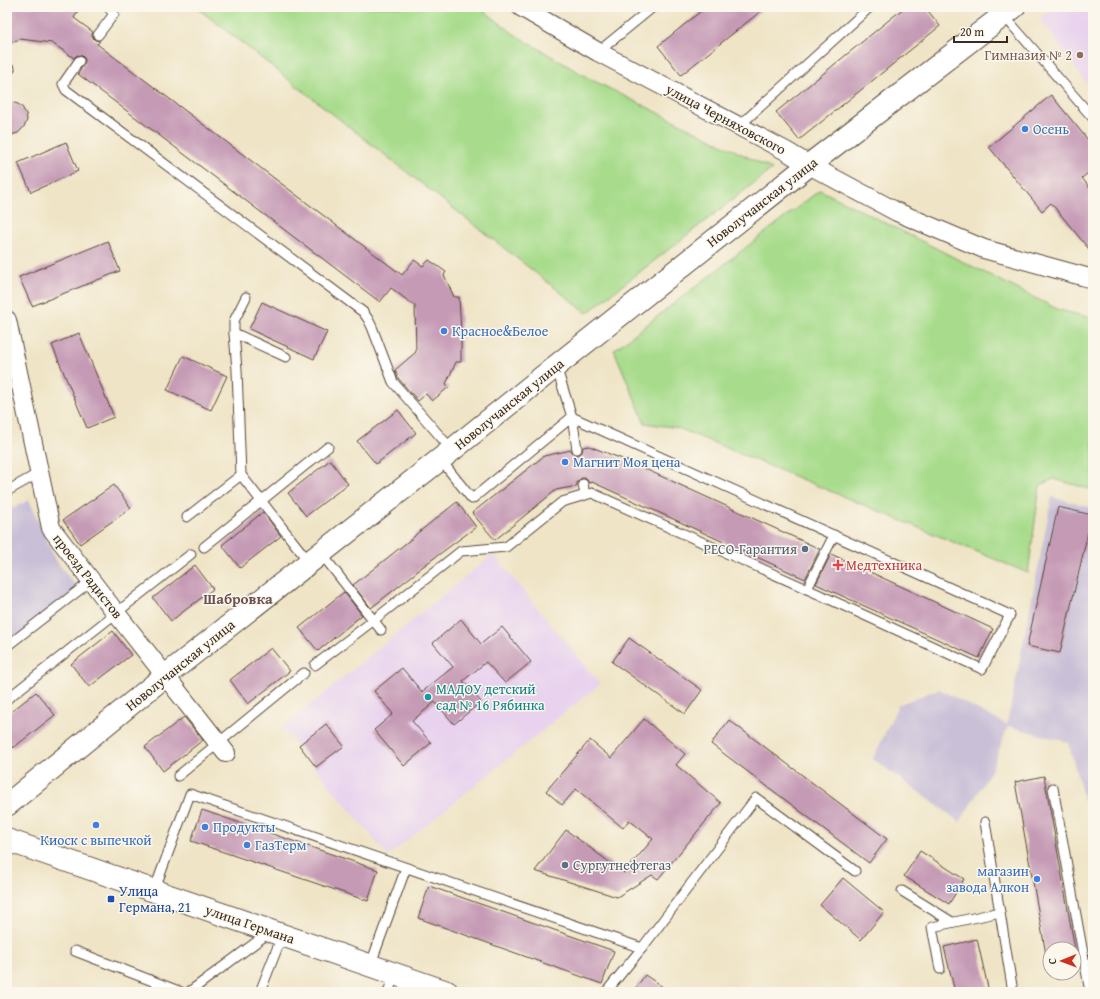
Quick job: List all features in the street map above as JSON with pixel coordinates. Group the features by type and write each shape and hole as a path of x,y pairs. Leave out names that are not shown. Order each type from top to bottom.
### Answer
{"street":[{"name":"улица Черняховского","path":"521,7 598,52 786,151 897,212 984,249 1093,279"},
{"name":"Новолучанская улица","path":"7,805 165,676 446,455 809,164 1006,10"},
{"name":"проезд Радистов","path":"7,320 51,528 222,748"},
{"name":"улица Германа","path":"7,840 370,966 392,983 447,992"}],"lane":[{"path":"98,35 114,14 108,7"},
{"path":"598,52 653,7"},
{"path":"739,126 870,7"},
{"path":"1006,10 1012,26 1093,118"},
{"path":"79,61 63,84 66,90 368,318 393,382 446,455 472,499 572,416"},
{"path":"246,297 234,321 241,474 261,501 374,620 381,630"},
{"path":"234,333 286,357"},
{"path":"556,366 572,416 577,449"},
{"path":"315,665 461,551 506,547 562,502 592,493 982,669 1010,615 572,416"},
{"path":"204,547 328,447"},
{"path":"7,490 39,473"},
{"path":"187,517 241,474"},
{"path":"583,484 585,495"},
{"path":"807,589 834,535"},
{"path":"7,699 191,554"},
{"path":"7,646 91,581"},
{"path":"178,776 222,748 304,673"},
{"path":"1053,788 1090,992"},
{"path":"154,891 190,794 642,948"},
{"path":"606,992 642,948 756,798 855,871"},
{"path":"985,822 1013,992"},
{"path":"370,966 406,868"},
{"path":"902,892 952,922"},
{"path":"940,969 932,927 1000,912"},
{"path":"189,992 276,934"},
{"path":"260,992 276,934"},
{"path":"75,951 180,992"}],"shaded area":[{"name":"Гимназия № 2","path":"1054,7 1093,7 1093,92 1040,18"},
{"path":"1052,497 1093,508 1093,832 1068,742 1008,726 991,771 960,822 873,759 898,705 939,689 1007,725"},
{"path":"29,500 55,559 80,592 7,645 7,511"},
{"path":"493,554 600,684 388,856 282,728"}],"green space":[{"path":"196,7 479,7 514,34 590,79 772,169 587,313"},
{"path":"820,190 1059,310 1093,318 1093,490 1054,479 1040,485 1028,573 678,428 645,423 614,350"}],"building":[{"path":"7,7 80,7 74,18 93,32 93,38 100,41 97,44 402,275 414,260 423,266 429,260 446,272 444,275 454,297 459,297 461,332 461,362 456,362 446,384 449,387 432,401 426,394 418,401 398,378 395,370 416,352 415,306 391,288 380,302 78,74 85,62 85,59 82,56 77,55 74,58 52,43 20,39 7,44"},
{"path":"706,7 766,7 681,75 658,46"},
{"path":"905,7 925,7 940,26 799,140 776,112"},
{"path":"1051,95 1093,146 1093,169 1082,178 1093,192 1093,254 1051,203 1042,211 989,147"},
{"path":"7,101 18,104 22,107 26,114 27,120 25,125 18,133 7,136"},
{"path":"66,142 78,171 31,192 18,163"},
{"path":"108,241 120,271 32,306 19,277"},
{"path":"262,302 327,332 314,359 249,329"},
{"path":"79,333 114,417 87,428 52,345"},
{"path":"183,356 227,376 211,410 167,390"},
{"path":"398,410 416,433 376,464 357,441"},
{"path":"589,446 630,462 820,549 805,579 592,482 589,483 585,478 582,478 577,482 577,486 556,490 495,540 472,513 544,456 571,450 574,454 578,455 582,452 583,447"},
{"path":"330,460 348,484 306,516 288,493"},
{"path":"114,485 131,508 80,544 63,520"},
{"path":"457,502 476,527 418,570 371,608 353,585"},
{"path":"1058,507 1092,515 1060,653 1027,646"},
{"path":"263,512 281,536 240,568 222,545"},
{"path":"831,554 993,629 979,658 816,584"},
{"path":"195,565 213,589 171,621 153,598"},
{"path":"344,592 362,615 318,651 299,628"},
{"name":"МАДОУ детский сад № 16 Рябинка","path":"461,619 481,644 502,627 531,662 505,683 486,662 463,681 481,702 454,724 435,702 412,721 431,743 404,766 374,730 393,714 374,691 402,668 422,692 453,667 433,643"},
{"path":"113,631 131,655 89,687 71,664"},
{"path":"629,638 702,690 685,714 612,662"},
{"path":"271,648 290,671 248,704 230,680"},
{"path":"36,692 55,715 13,748 7,740 7,715"},
{"path":"184,717 203,740 163,771 145,747"},
{"path":"644,719 685,754 676,765 721,803 658,879 652,875 617,897 535,871 566,830 624,873 653,839 629,820 623,828 576,789 562,805 546,791 590,740 611,758"},
{"path":"729,720 887,839 869,863 711,744"},
{"path":"326,724 344,746 316,767 299,745"},
{"path":"1044,776 1073,941 1044,941 1015,782"},
{"path":"202,810 378,870 368,901 191,841"},
{"path":"920,851 964,879 949,904 904,876"},
{"path":"843,878 884,912 861,940 820,905"},
{"path":"429,886 614,951 602,984 418,918"},
{"path":"977,939 989,992 955,992 944,947"},
{"path":"645,975 670,992 633,992"}],"place":[{"name":"Гимназия № 2","path":"1080,55"},
{"name":"Осень","path":"1025,129"},
{"name":"Красное&Белое","path":"444,331"},
{"name":"Магнит Моя цена","path":"565,462"},
{"name":"РЕСО-Гарантия","path":"805,549"},
{"name":"Медтехника","path":"838,565"},
{"name":"МАДОУ детский сад № 16 Рябинка","path":"428,697"},
{"name":"Киоск с выпечкой","path":"96,825"},
{"name":"Продукты","path":"205,827"},
{"name":"ГазТерм","path":"247,845"},
{"name":"Сургутнефтегаз","path":"565,865"},
{"name":"магазин завода Алкон","path":"1037,879"},
{"name":"Улица Германа, 21","path":"111,899"}],"district":[{"name":"Шабровка","path":"238,598"}]}
